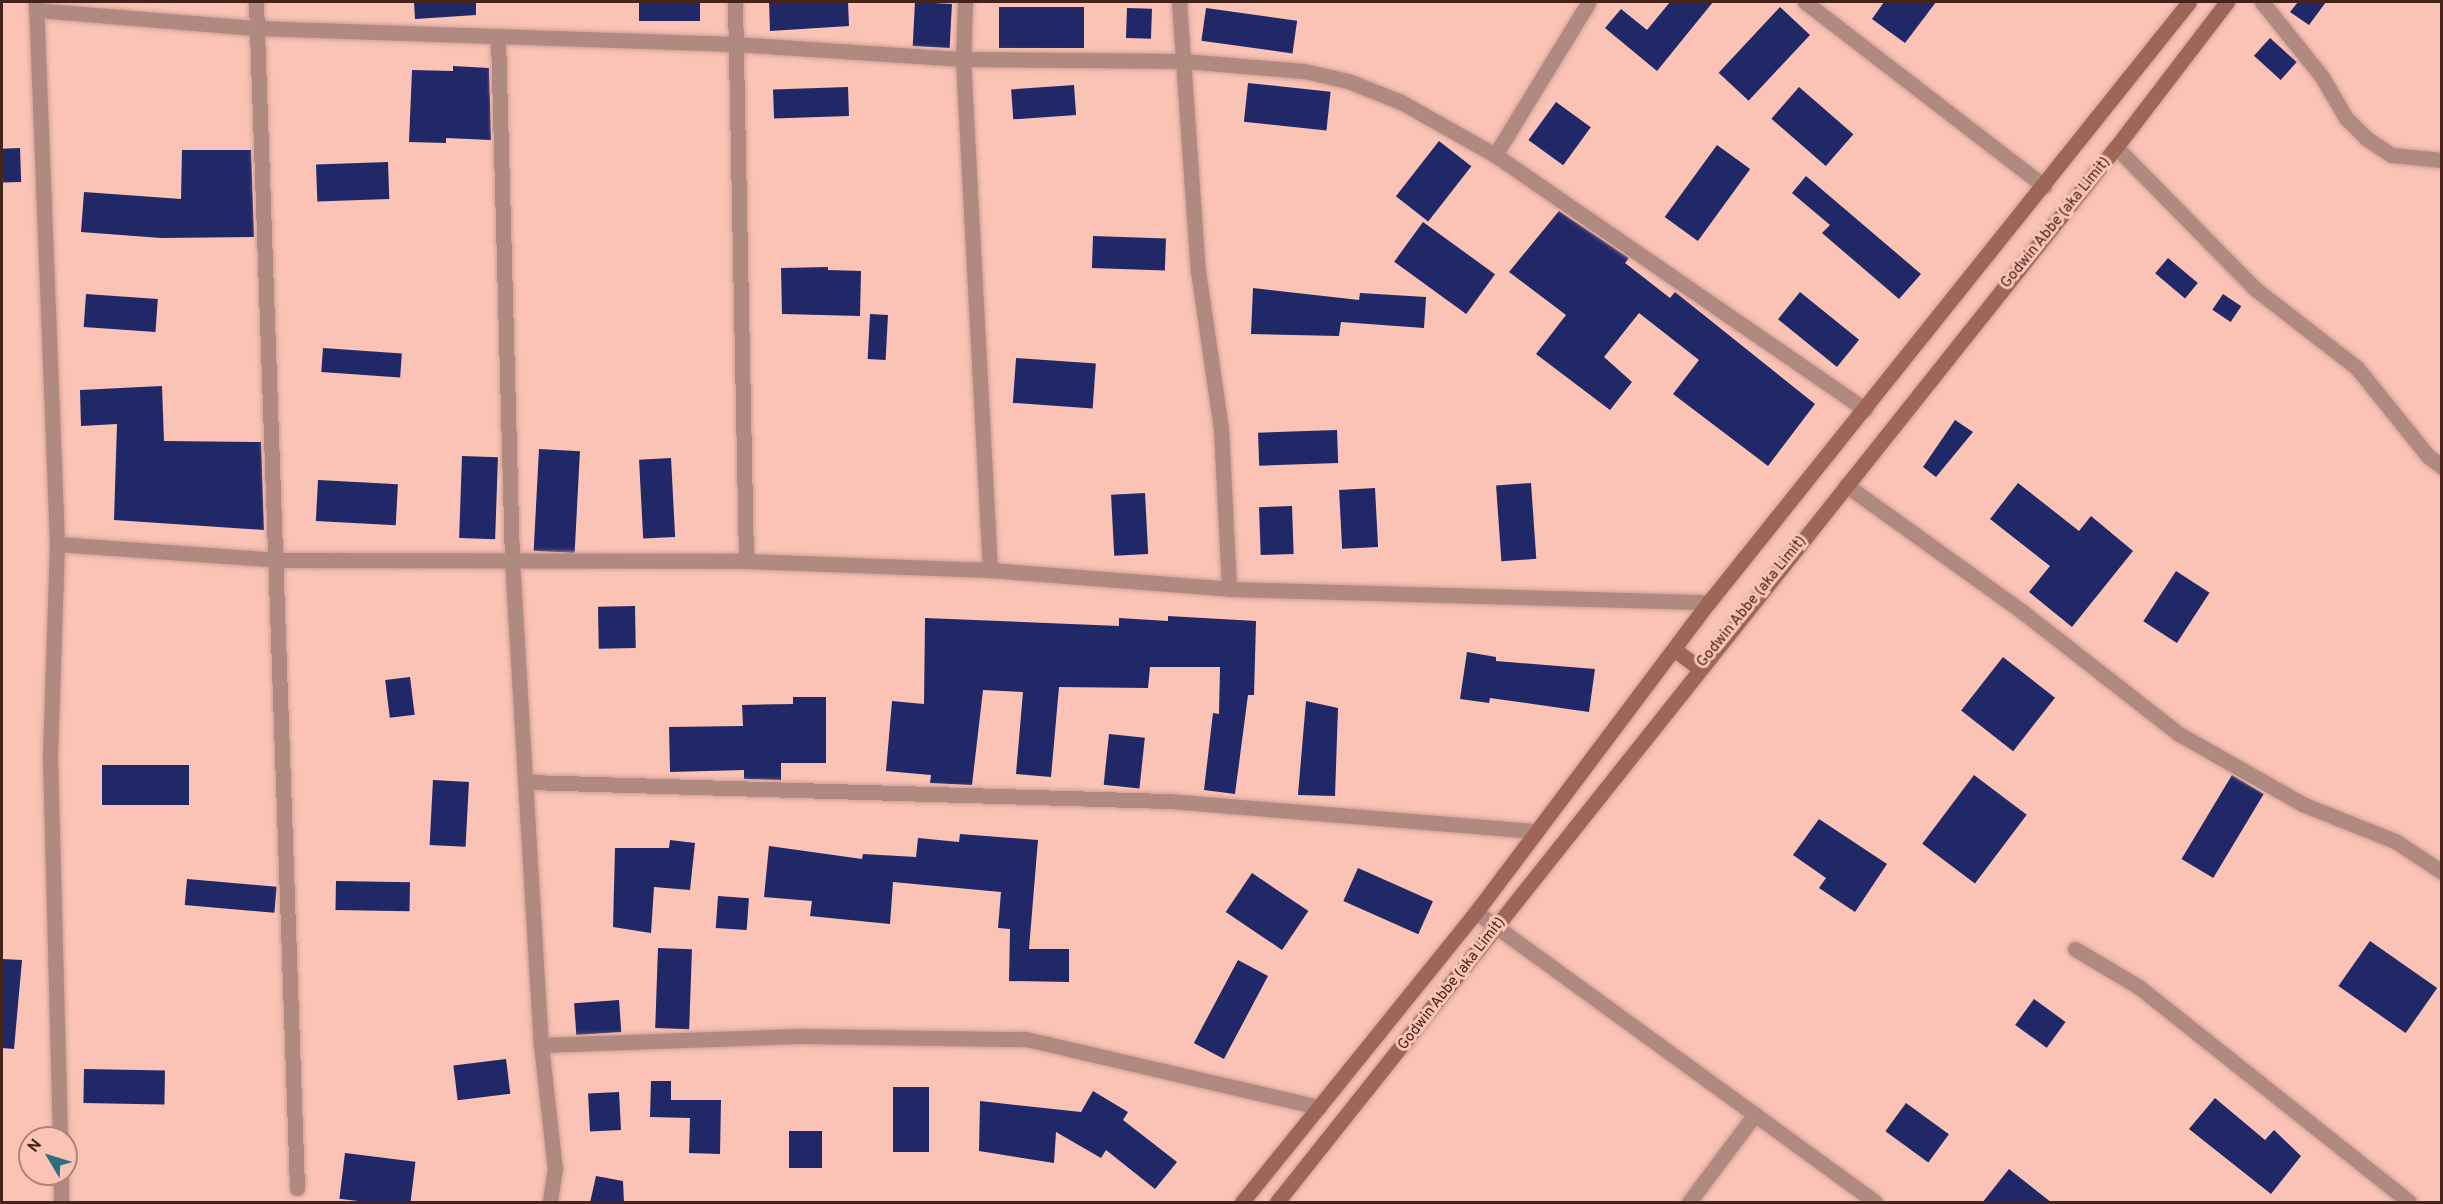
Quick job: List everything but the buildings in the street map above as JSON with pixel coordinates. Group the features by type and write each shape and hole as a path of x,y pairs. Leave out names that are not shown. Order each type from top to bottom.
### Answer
{"street":[{"path":"256,2 278,560 297,1188"},
{"path":"735,2 746,561"},
{"path":"965,2 963,59 990,570"},
{"path":"1179,2 1198,271 1221,429 1229,590"},
{"path":"1805,2 2044,186"},
{"name":"Godwin Abbe (aka Limit)","path":"1242,1203 1476,912 1709,602 2189,2"},
{"name":"Godwin Abbe (aka Limit)","path":"1277,1203 1497,927 1699,668 2116,147 2227,2"},
{"path":"2262,2 2322,77 2346,118 2366,138 2391,155 2442,160"},
{"path":"1495,155 1588,3"},
{"path":"60,1126 50,757 57,544 36,6 256,28 735,44 963,59 1184,61 1304,71 1348,81 1401,102 1495,155 1865,409"},
{"path":"498,37 512,560 541,1045 555,1170 550,1203"},
{"path":"2116,147 2254,288 2357,368 2428,456 2442,467"},
{"path":"1846,485 2024,613 2179,734 2302,804 2395,841 2442,872"},
{"path":"57,544 278,560 746,561 990,570 1229,590 1709,602"},
{"path":"1675,650 1699,668"},
{"path":"527,782 1169,801 1536,831"},
{"path":"1476,912 1755,1113 1875,1203"},
{"path":"2075,949 2139,987 2409,1203"},
{"path":"541,1045 811,1036 1026,1039 1319,1107"},
{"path":"1689,1203 1755,1113"},
{"path":"61,1186 61,1203"}]}
